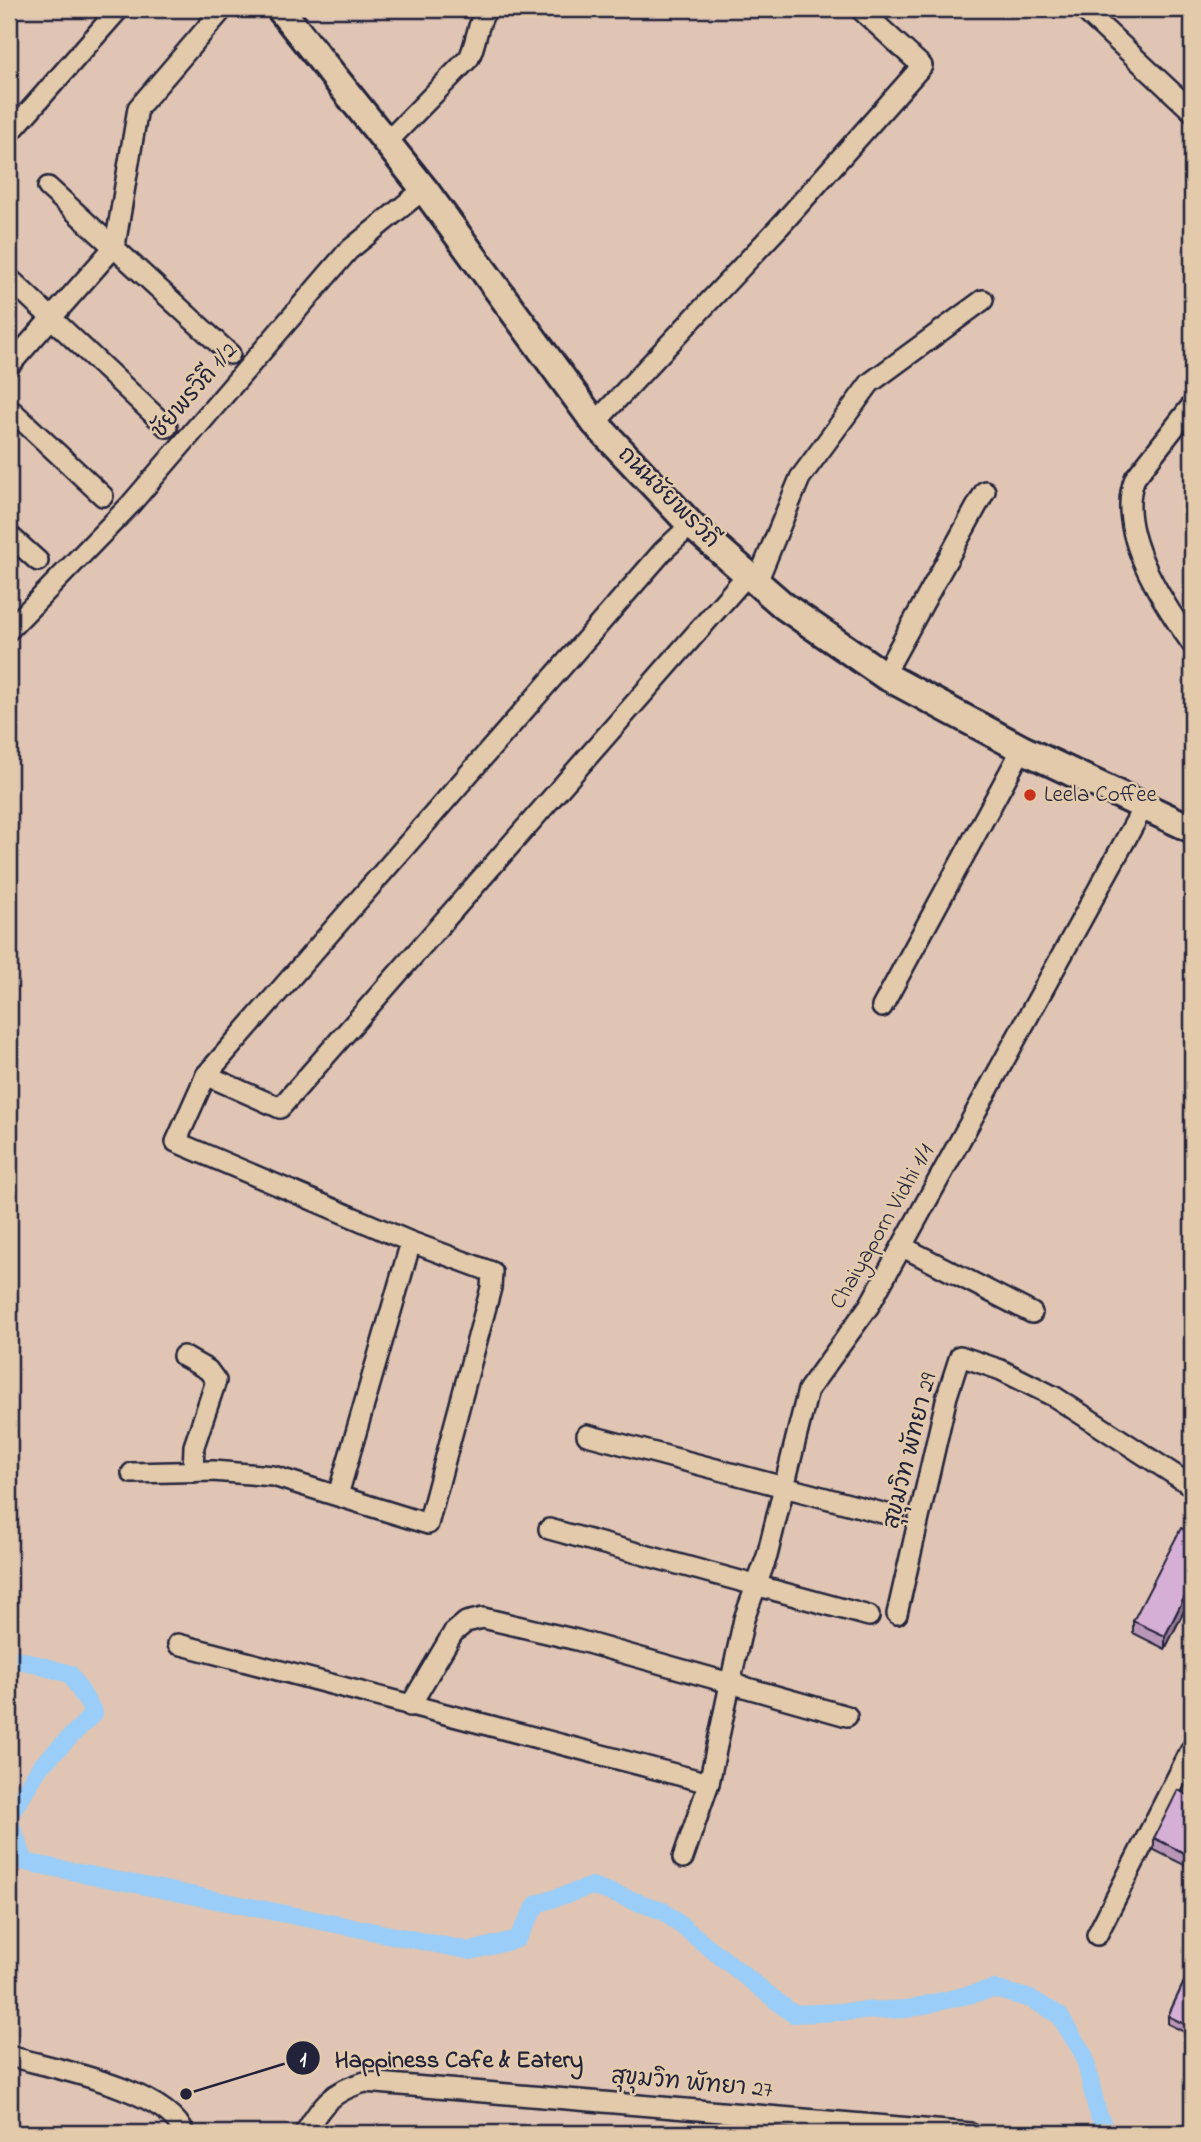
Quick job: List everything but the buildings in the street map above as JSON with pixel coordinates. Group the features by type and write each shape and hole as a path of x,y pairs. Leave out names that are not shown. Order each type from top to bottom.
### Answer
{"main road":[{"name":"ถนนชัยพรวิถี","path":"280,9 424,189 595,423 691,525 784,606 884,675 1022,749 1192,829"}],"street":[{"path":"9,134 119,9"},
{"path":"9,366 115,246 138,108 223,9"},
{"path":"386,143 469,58 477,26 487,9"},
{"path":"595,423 781,225 922,66 860,9"},
{"path":"1083,9 1192,111"},
{"path":"48,187 230,355"},
{"name":"ชัยพรวิถี 1/2","path":"9,630 130,505 348,251 424,189"},
{"path":"9,278 167,427"},
{"path":"206,1075 280,1108 752,578 800,478 870,383 984,300"},
{"path":"1192,405 1135,478 1130,491 1132,529 1155,586 1192,644"},
{"path":"9,408 103,496"},
{"path":"884,675 985,491"},
{"path":"132,1473 193,1472 273,1476 428,1524 491,1288 492,1272 411,1242 176,1142 206,1075 664,550 691,525"},
{"path":"9,535 38,561"},
{"path":"882,1007 1022,749"},
{"name":"Chaiyaporn Vidhi 1/1","path":"683,1858 709,1783 744,1619 785,1489 808,1390 869,1306 903,1247 1144,806"},
{"path":"338,1495 411,1242"},
{"path":"903,1247 1032,1313"},
{"path":"183,1356 208,1370 216,1381 194,1446 193,1472"},
{"name":"สุขุมวิท พัทยา 29","path":"897,1614 947,1396 960,1356 1002,1370 1055,1397 1192,1486"},
{"path":"587,1435 894,1516"},
{"path":"548,1529 869,1616"},
{"path":"410,1706 453,1633 466,1622 483,1618 577,1640 847,1716"},
{"path":"178,1644 709,1783"},
{"path":"1097,1936 1192,1748"},
{"path":"9,2056 111,2083 171,2112 184,2133"},
{"name":"สุขุมวิท พัทยา 27","path":"305,2133 317,2112 340,2088 365,2082 794,2126 971,2133"}],"waterway":[{"path":"9,1661 17,1659 70,1674 94,1713 40,1767 9,1816"},
{"path":"9,1820 25,1862 471,1951 517,1939 537,1904 592,1886 663,1911 793,2014 907,2009 994,1989 1031,1999 1059,2015 1084,2055 1098,2114 1107,2133"}],"place":[{"name":"Leela Coffee","path":"1030,795"},
{"name":"Happiness Cafe & Eatery","path":"186,2094"}]}
